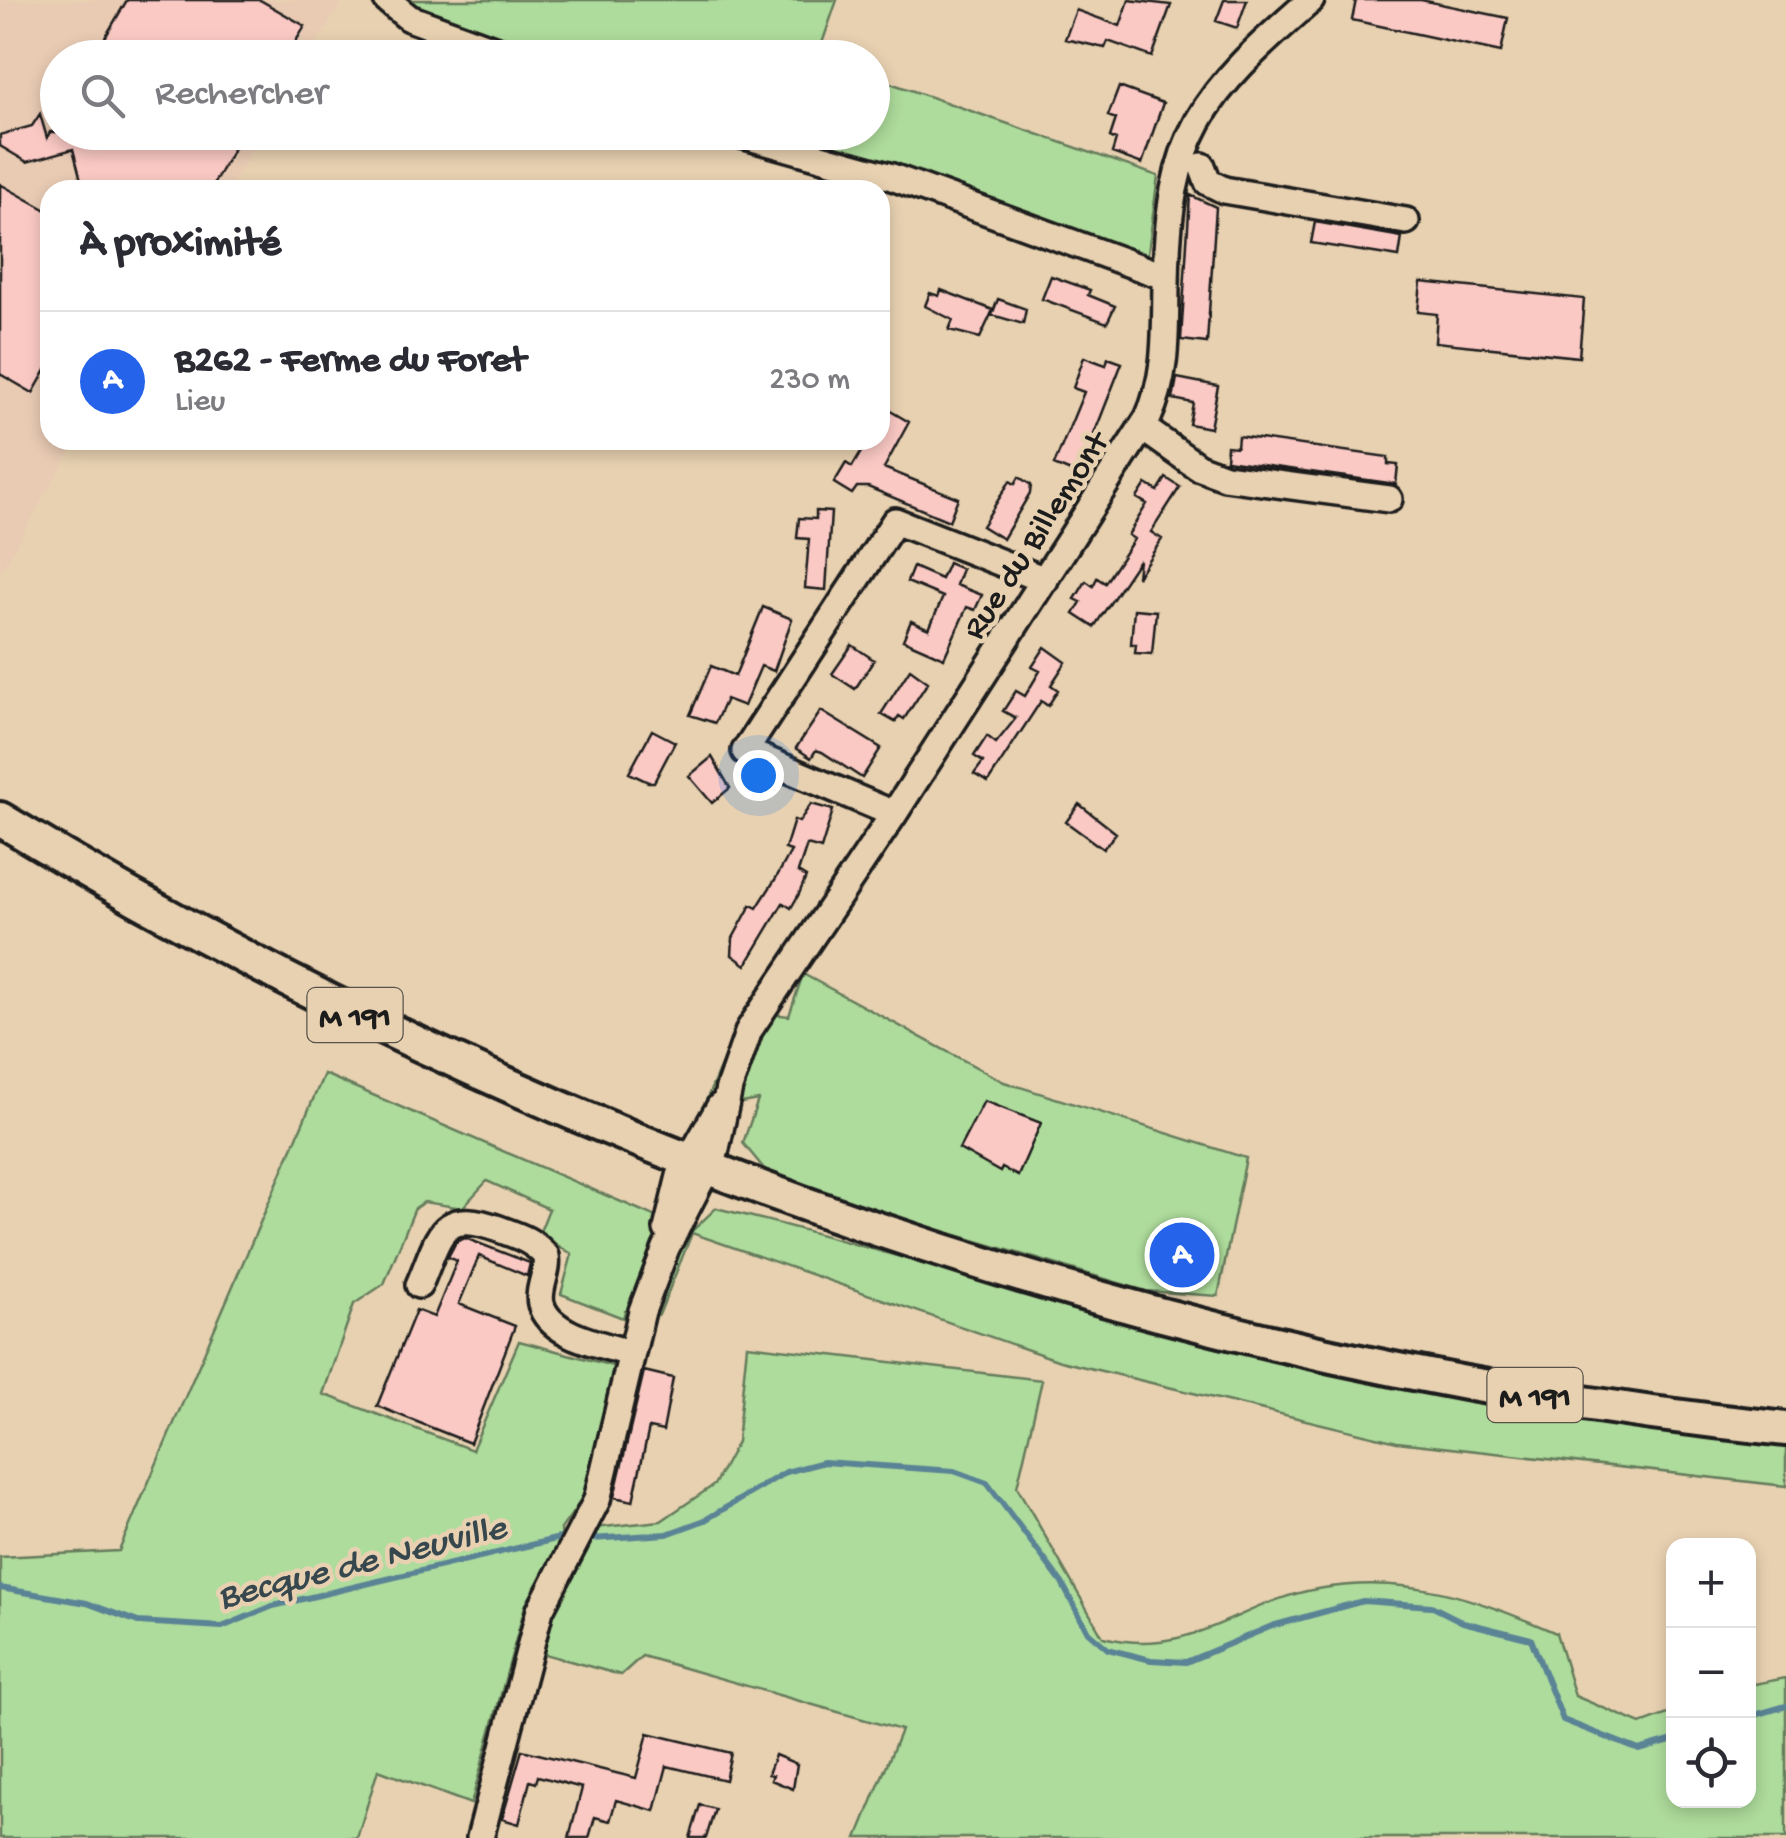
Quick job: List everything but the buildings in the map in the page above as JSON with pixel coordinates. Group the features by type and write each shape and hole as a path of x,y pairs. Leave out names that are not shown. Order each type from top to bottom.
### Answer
{"main road":[{"name":"M 191","path":"0,819 306,992 695,1171 1122,1305 1358,1362 1576,1402 1786,1429"}],"street":[{"path":"386,0 398,13 468,40"},
{"name":"Rue du Billemont","path":"480,1838 540,1610 597,1500 630,1354 655,1273 762,1004 894,814 1142,428 1163,376 1170,191 1192,128 1227,75 1311,0"},
{"path":"795,150 892,177 1166,277"},
{"path":"1202,166 1208,182 1224,190 1406,222"},
{"path":"1142,428 1198,466 1225,477 1389,499"},
{"path":"894,814 746,751 895,521 1046,580"},
{"path":"419,1285 443,1229 456,1220 470,1218 536,1243 546,1256 540,1303 550,1319 575,1336 630,1354"}],"shaded area":[{"path":"0,0 343,0 318,40 40,40 40,150 253,150 234,180 40,180 40,450 71,450 0,573"}],"green space":[{"path":"398,0 837,0 823,40 498,40 417,13"},
{"path":"890,83 1158,176 1147,261 821,150 890,150"},
{"path":"803,974 1004,1082 1246,1158 1218,1296 1146,1291 774,1181 743,1143 758,1100 702,1110 744,1011 789,1016"},
{"path":"324,1074 691,1232 716,1208 1207,1344 1341,1376 1531,1411 1786,1445 1786,1486 1397,1442 1060,1361 692,1233 659,1315 625,1311 623,1318 561,1294 572,1254 539,1234 549,1209 487,1181 462,1208 424,1202 415,1208 384,1284 354,1304 323,1394 472,1450 519,1341 613,1366 588,1491 561,1529 562,1547 525,1606 471,1804 378,1770 357,1838 0,1838 0,1557 119,1551"},
{"path":"747,1345 1042,1380 1017,1487 1103,1637 1163,1641 1213,1627 1288,1596 1350,1585 1411,1587 1469,1599 1556,1633 1575,1696 1641,1724 1666,1715 1666,1808 1756,1808 1756,1684 1786,1678 1786,1838 857,1838 901,1730 642,1656 621,1675 541,1653 549,1607 594,1528 661,1521 714,1485 737,1442"}],"waterway":[{"name":"Becque de Neuville","path":"592,1539 667,1534 705,1520 786,1472 824,1462 954,1471 987,1483 1062,1583 1088,1632 1108,1649 1151,1660 1186,1662 1272,1626 1363,1601 1431,1606 1463,1622 1531,1639 1563,1720 1639,1750 1666,1742"},
{"name":"Becque de Neuville","path":"0,1588 87,1603 138,1622 222,1627 273,1606 560,1538"},
{"name":"Becque de Neuville","path":"1756,1715 1786,1706"}],"place":[{"name":"B262 - Ferme du Foret","path":"1182,1255"}]}
